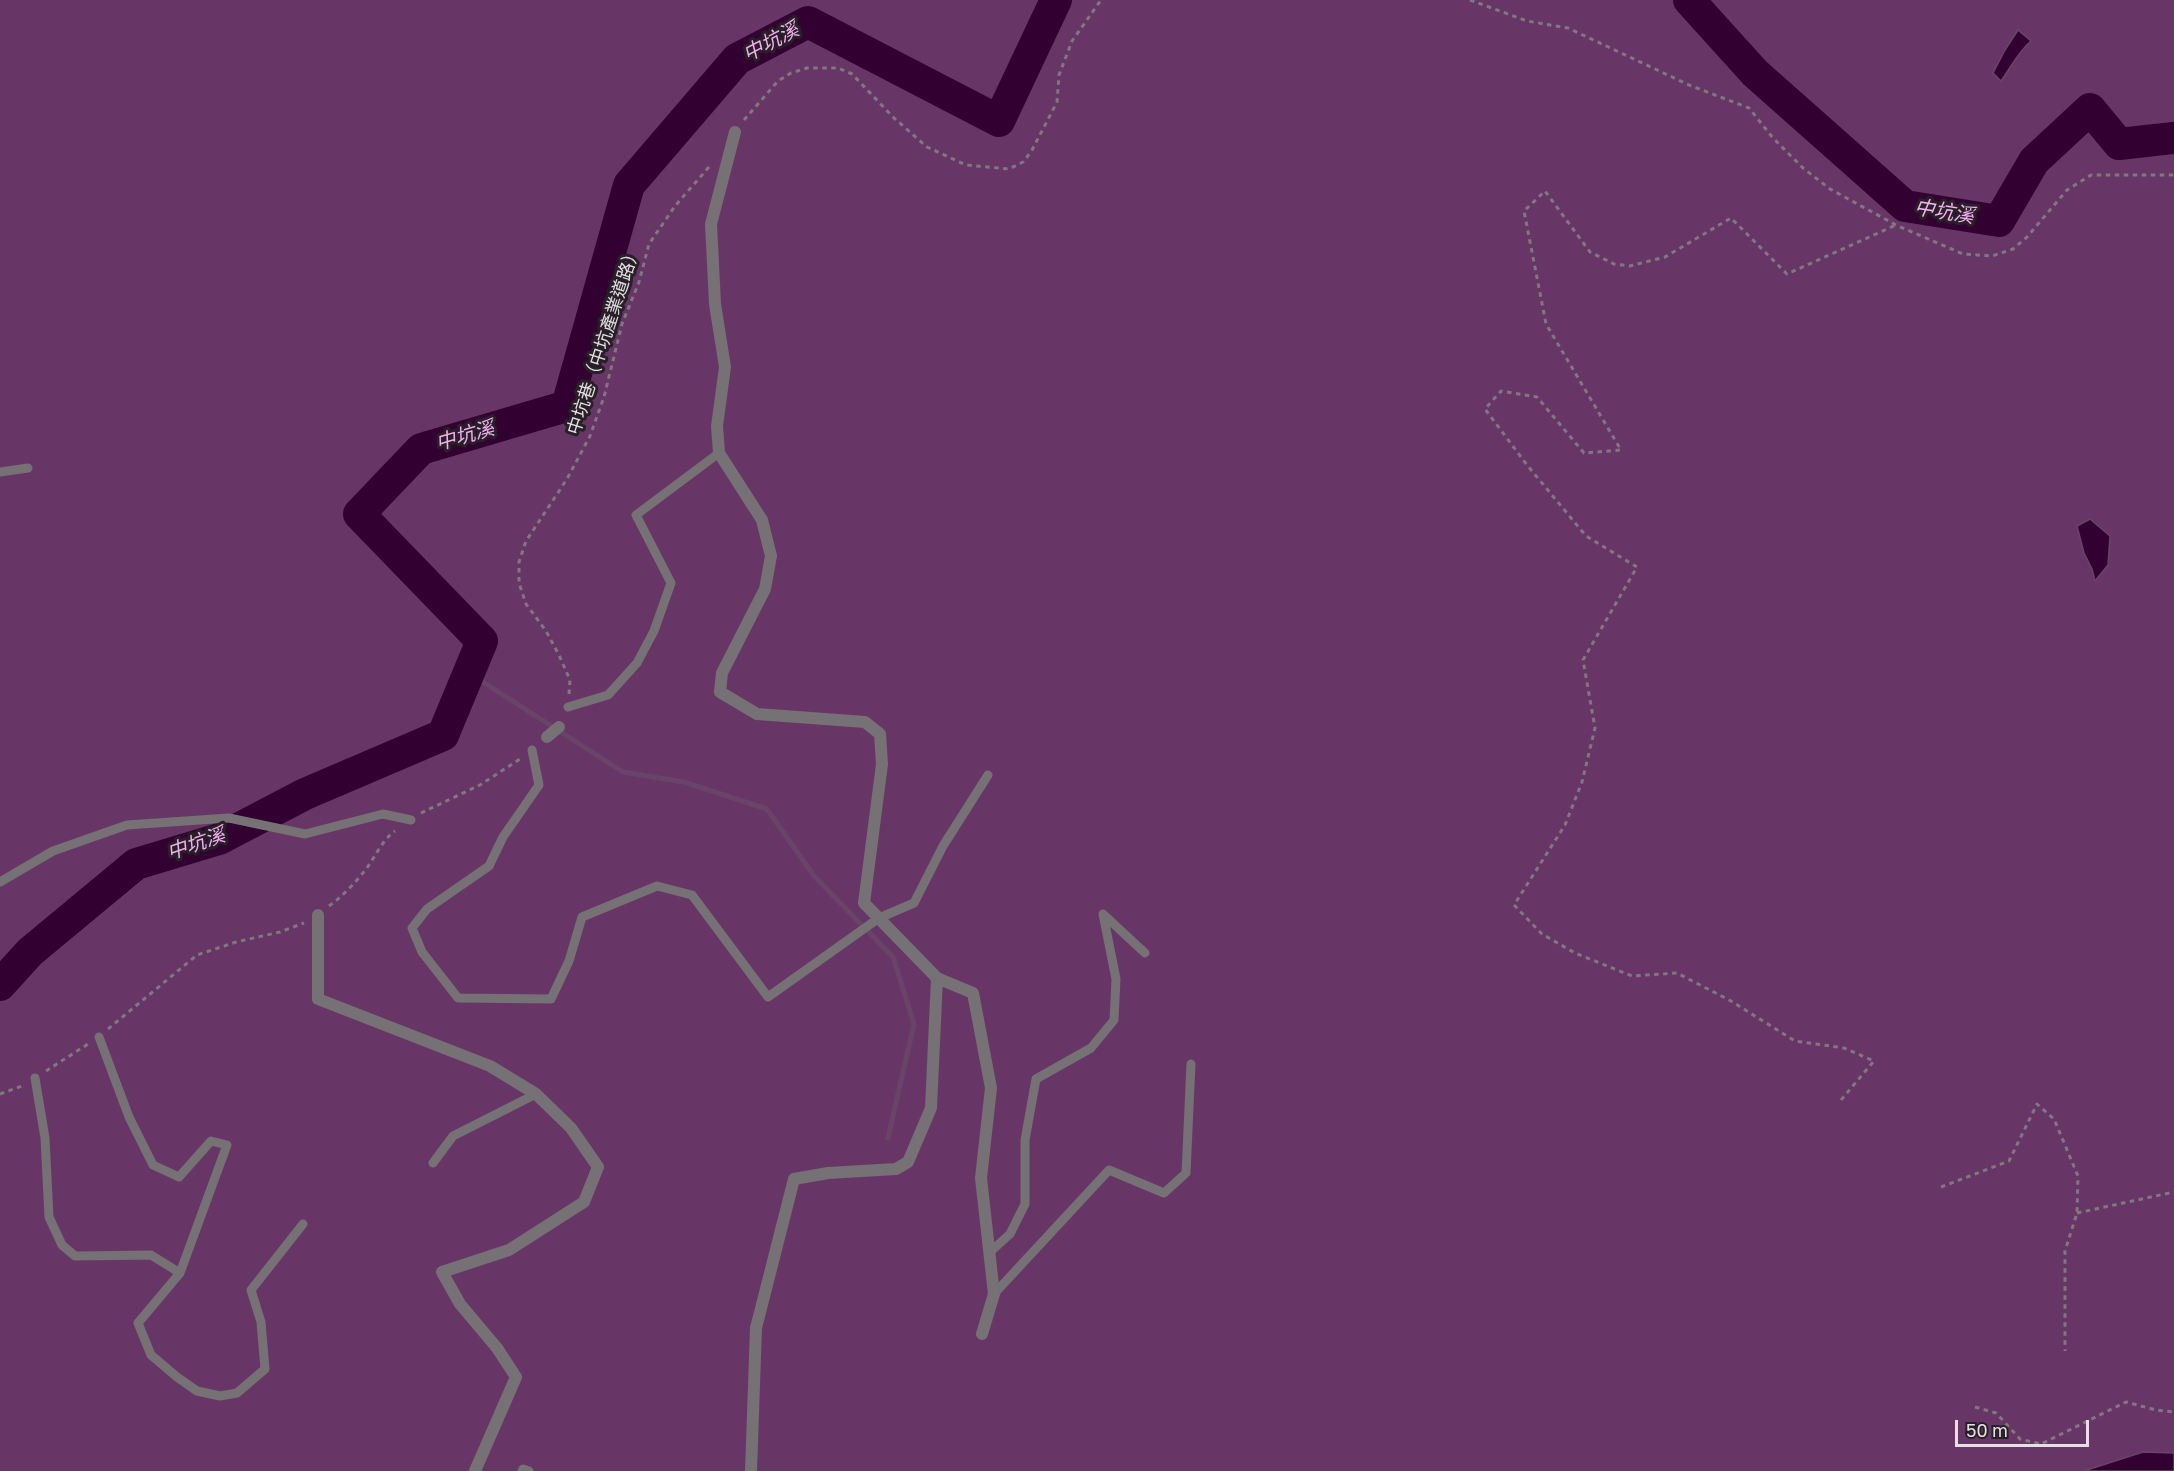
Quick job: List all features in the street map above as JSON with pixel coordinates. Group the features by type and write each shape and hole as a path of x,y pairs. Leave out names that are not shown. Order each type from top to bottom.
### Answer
{"street":[{"path":"735,132 711,224 715,304 725,367 717,426 719,453 762,520 771,556 765,589 722,673 720,692 757,714 865,722 879,734 882,764 864,903 877,920 937,978 973,993 991,1088 981,1178 994,1294 982,1334"},
{"path":"547,737 559,727"},
{"path":"318,915 318,999 490,1066 536,1094 571,1128 598,1167 584,1202 509,1250 442,1272 460,1304 497,1348 516,1377 475,1471"},
{"path":"751,1471 756,1328 794,1179 828,1173 896,1169 908,1162 931,1108 937,978"}],"lane":[{"path":"568,708 608,695 637,663 654,631 671,583 636,515 719,453"},
{"path":"0,472 28,468"},
{"path":"532,750 539,785 503,837 489,866 427,909 412,928 422,952 458,998 551,999 569,961 582,917 657,886 692,895 768,997 877,920 914,903 943,846 988,775"},
{"path":"0,882 54,851 127,825 229,818 305,834 383,814 411,820"},
{"path":"990,1252 1010,1234 1025,1204 1025,1140 1036,1079 1091,1048 1114,1020 1116,979 1103,914 1145,953"},
{"path":"99,1036 129,1117 153,1165 179,1177 211,1141 227,1145 180,1273 138,1323 151,1355 197,1391 220,1395 237,1393 265,1369 261,1322 251,1290 303,1224"},
{"path":"994,1294 1109,1170 1164,1193 1186,1173 1191,1065"},
{"path":"35,1078 45,1138 49,1216 62,1245 75,1256 151,1255 180,1273"},
{"path":"433,1163 453,1136 536,1094"},
{"path":"522,1471 523,1469 529,1471"}],"path":[{"path":"735,132 750,111 778,81 791,73 807,68 838,68 852,74 894,118 927,147 966,165 1009,169 1023,162 1031,152 1057,102 1059,75 1072,41 1101,0"},
{"path":"1470,0 1527,21 1568,28 1689,85 1749,108 1773,138 1803,168 1830,189 1896,225 1963,254 1992,256 2013,249 2067,190 2091,175 2174,175"},
{"name":"中坑巷（中坑產業道路）","path":"568,708 570,680 546,631 526,604 519,583 519,562 526,541 567,479 590,436 604,397 622,324 639,282 649,244 675,206 715,160"},
{"path":"1841,1100 1874,1061 1844,1048 1794,1041 1731,1001 1677,973 1632,976 1575,953 1542,934 1514,905 1565,825 1582,782 1595,728 1583,660 1637,567 1586,536 1527,465 1485,409 1501,391 1537,397 1584,453 1621,450 1546,324 1524,211 1545,191 1590,252 1614,264 1630,266 1665,257 1731,218 1787,274 1896,225"},
{"path":"0,1094 17,1089 99,1036 197,955 236,942 280,932 310,921 338,899 367,868 390,835 425,810 480,785 522,759 532,750"},
{"path":"1941,1187 2010,1161 2037,1104 2054,1119 2078,1176 2077,1213 2065,1251 2065,1351"},
{"path":"2077,1213 2174,1192"},
{"path":"1975,1407 1996,1413 2020,1439 2041,1444 2126,1402 2174,1412"}],"shaded area":[{"path":"0,0 2174,0 2174,1471 0,1471"},
{"path":"2018,30 2031,41 2018,55 2001,81 1993,73"},
{"path":"2090,519 2110,536 2108,565 2095,581 2077,526"},
{"path":"2143,1452 2174,1453 2174,1471 2084,1471"}],"waterway":[{"name":"中坑溪","path":"0,985 30,952 136,864 219,839 305,794 443,735 482,641 359,514 421,449 567,406 629,185 737,59 808,22 999,121 1056,0"},
{"name":"中坑溪","path":"1689,0 1755,73 1905,206 1999,221 2034,161 2090,109 2119,144 2174,138"},
{"path":"469,673 623,772 684,782 767,809 814,876 893,957 914,1024 888,1138"}]}
